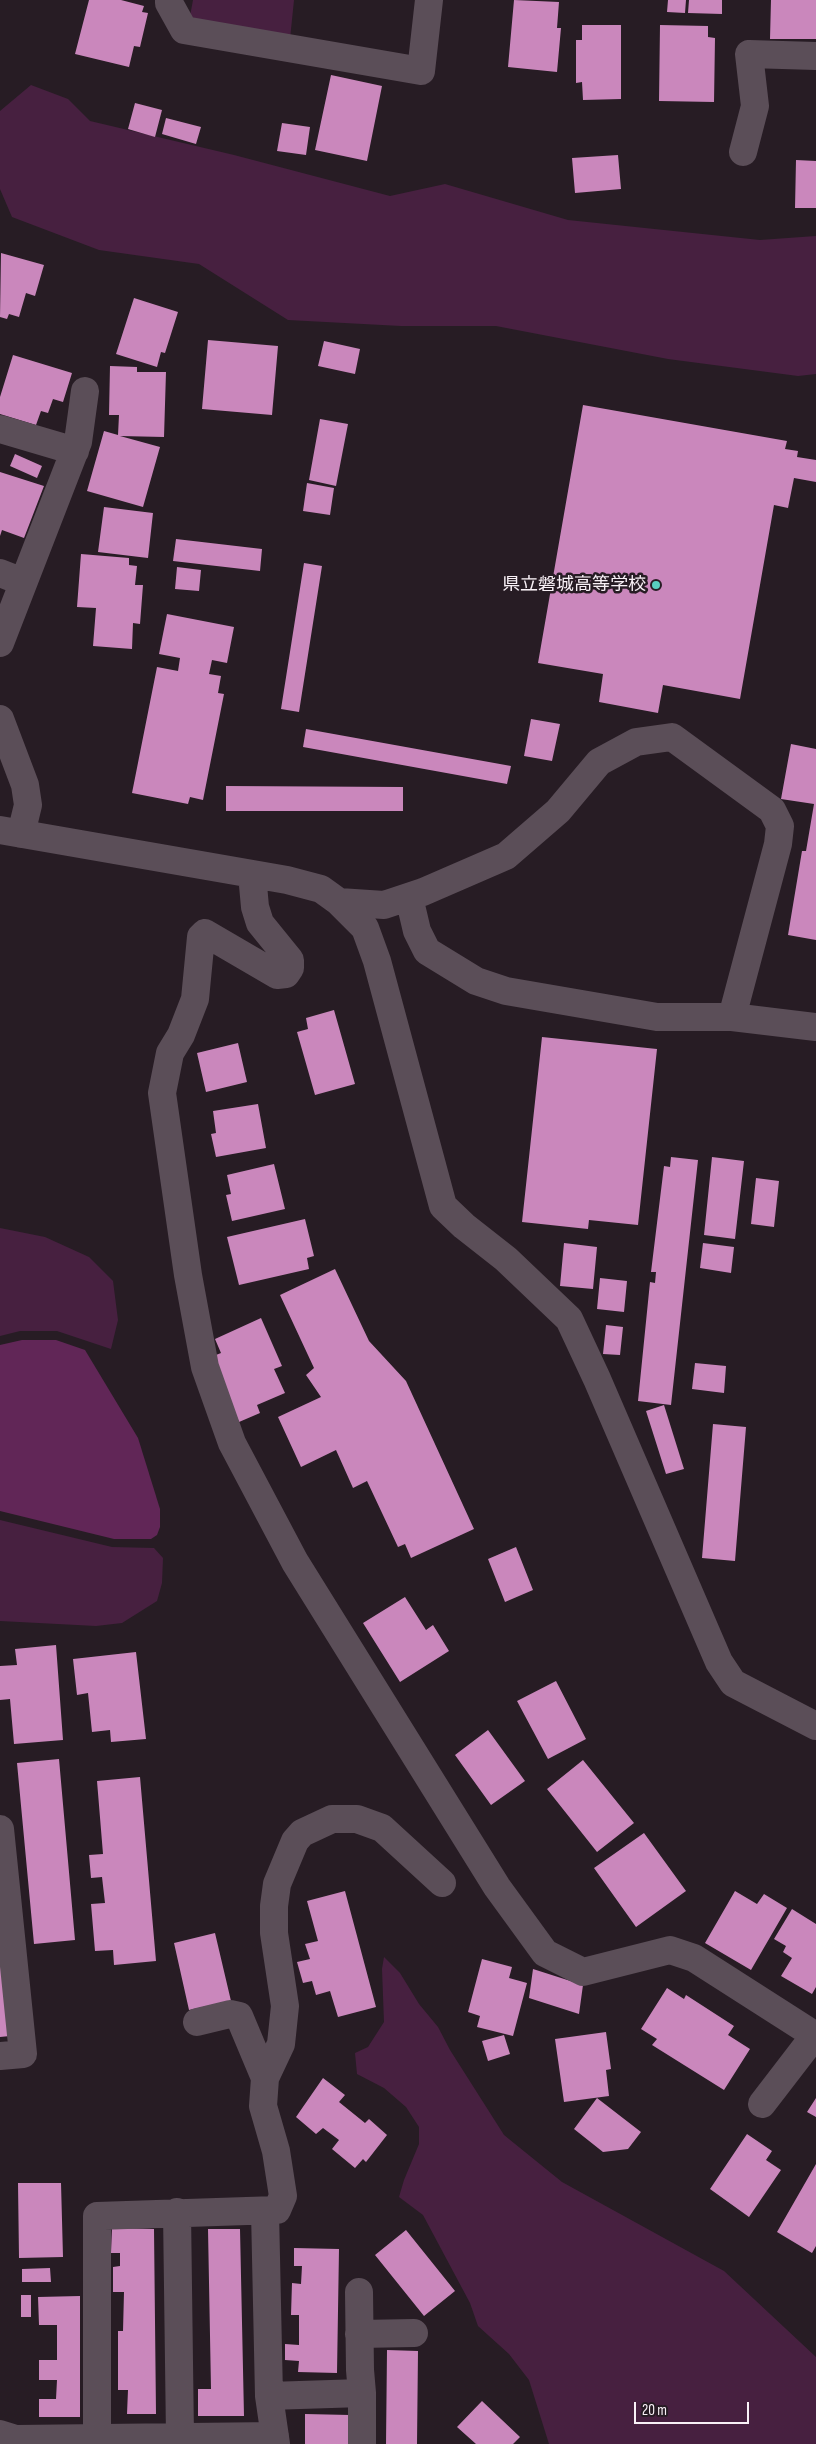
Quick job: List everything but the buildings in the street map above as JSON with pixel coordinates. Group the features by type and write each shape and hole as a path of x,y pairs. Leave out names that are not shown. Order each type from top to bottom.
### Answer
{"street":[{"path":"169,0 168,3 184,30 421,72 429,0"},
{"path":"743,152 755,106 749,54 816,56"},
{"path":"0,643 12,577 78,442 85,391"},
{"path":"0,428 74,451"},
{"path":"0,719 25,785 28,805 11,832 252,874 322,889 339,902 365,928 377,961 443,1206 464,1226 506,1259 569,1319 601,1388 719,1662 733,1683 816,1726"},
{"path":"339,902 384,905 409,897 506,856 558,811 598,762 636,742 672,737 772,810 780,826 778,844 732,1017"},
{"path":"252,874 255,907 260,923 290,960 290,968 286,974 277,975 205,933 201,937 194,999 181,1035 170,1053 162,1093 188,1275 205,1367 232,1443 300,1570 497,1886 545,1953 583,1972 670,1950 694,1958 815,2036 762,2104"},
{"path":"409,897 417,931 426,951 476,981 506,991 657,1017 732,1017 816,1027"},
{"path":"97,2438 97,2216 277,2210 283,2196 276,2151 263,2106 265,2078 281,2044 285,2006 274,1933 274,1906 277,1884 295,1841 302,1833 332,1819 357,1819 382,1828 442,1883"},
{"path":"0,1829 23,2054 0,2056"},
{"path":"197,2022 230,2014 239,2016 265,2078"},
{"path":"0,2434 16,2439 180,2437 276,2440 269,2396 265,2211"},
{"path":"177,2212 180,2437"},
{"path":"359,2292 362,2444"},
{"path":"359,2334 414,2333"},
{"path":"269,2396 362,2393"}],"shaded area":[{"path":"193,0 294,0 290,39 188,27"},
{"path":"31,85 68,99 90,121 234,155 390,196 445,184 568,220 760,240 816,236 816,374 798,376 668,359 496,326 401,326 288,320 199,264 99,250 12,217 0,189 0,111"},
{"path":"0,1228 45,1237 89,1257 113,1281 118,1320 111,1349 57,1331 20,1331 0,1336"},
{"path":"22,1340 56,1340 85,1350 138,1438 160,1509 160,1527 157,1535 151,1539 114,1539 0,1511 0,1345"},
{"path":"0,1520 112,1547 154,1548 163,1558 162,1583 157,1601 122,1623 96,1626 0,1621"},
{"path":"384,1957 400,1973 419,2004 438,2027 450,2050 504,2135 562,2182 724,2271 816,2357 816,2444 549,2444 529,2380 509,2354 478,2326 470,2303 423,2215 399,2197 419,2144 419,2127 406,2107 384,2088 357,2074 355,2053 368,2047 384,2022 382,1969"}],"place":[{"name":"県立磐城高等学校","path":"656,585"}]}
